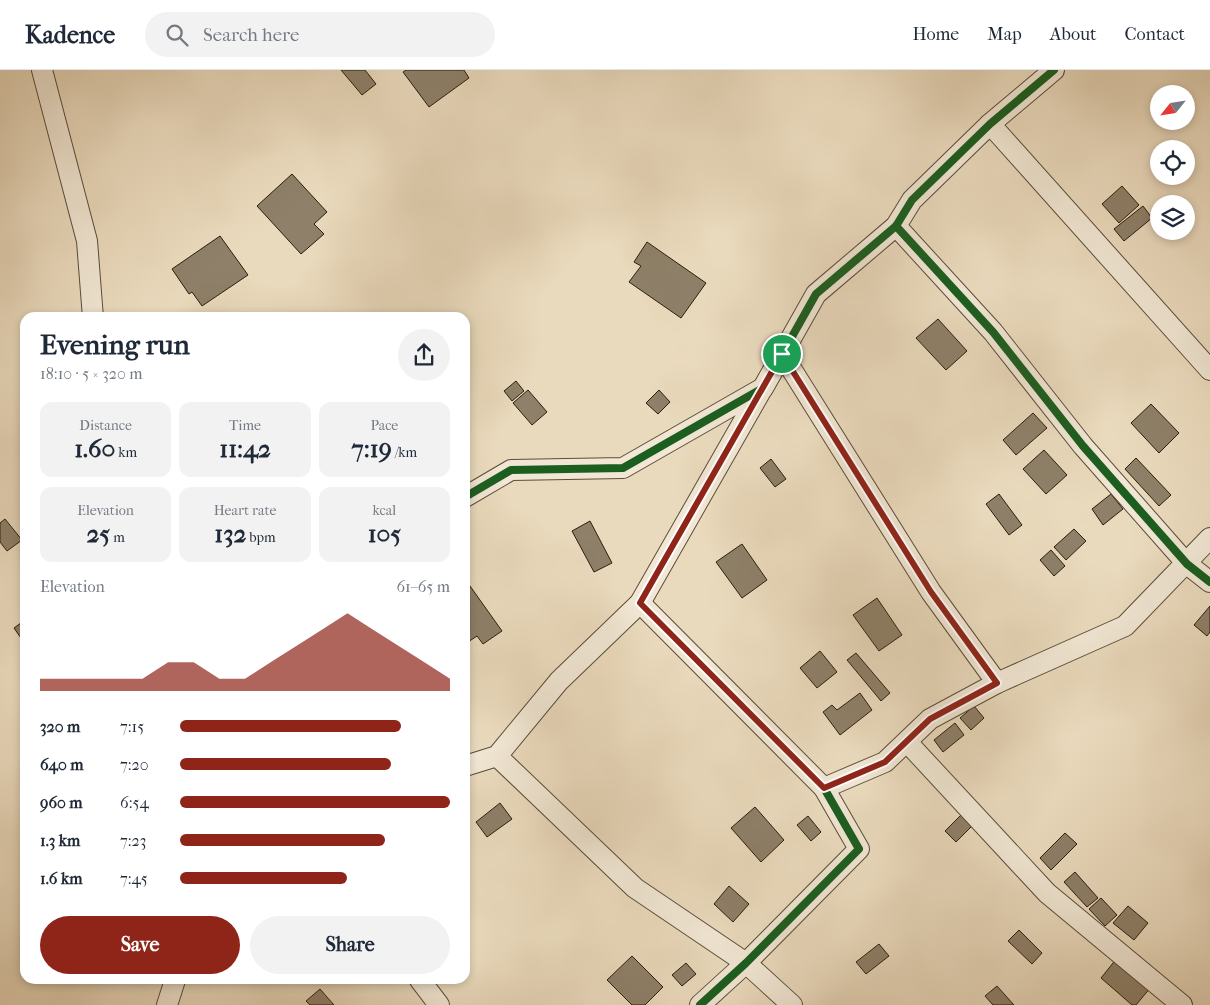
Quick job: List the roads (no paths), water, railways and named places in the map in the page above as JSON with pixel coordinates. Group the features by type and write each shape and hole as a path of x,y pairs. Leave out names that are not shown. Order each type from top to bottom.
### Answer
{"street":[{"path":"42,70 87,241 93,312"},
{"path":"470,764 497,756 559,681 640,603 816,294 896,226 912,200 990,124 1054,70"},
{"path":"990,124 1210,370"},
{"path":"896,226 993,332 1083,446 1187,564 1210,582"},
{"path":"782,354 931,592 997,683"},
{"path":"470,494 511,470 623,468 762,388"},
{"path":"824,788 885,762 930,719 997,683 1125,626 1187,564 1210,538"},
{"path":"640,603 824,788 859,850 746,963 700,1005"},
{"path":"907,742 1047,893 1182,1005"},
{"path":"497,756 635,888 746,963 792,1005"},
{"path":"167,1005 174,984"},
{"path":"423,984 439,1005"}]}
